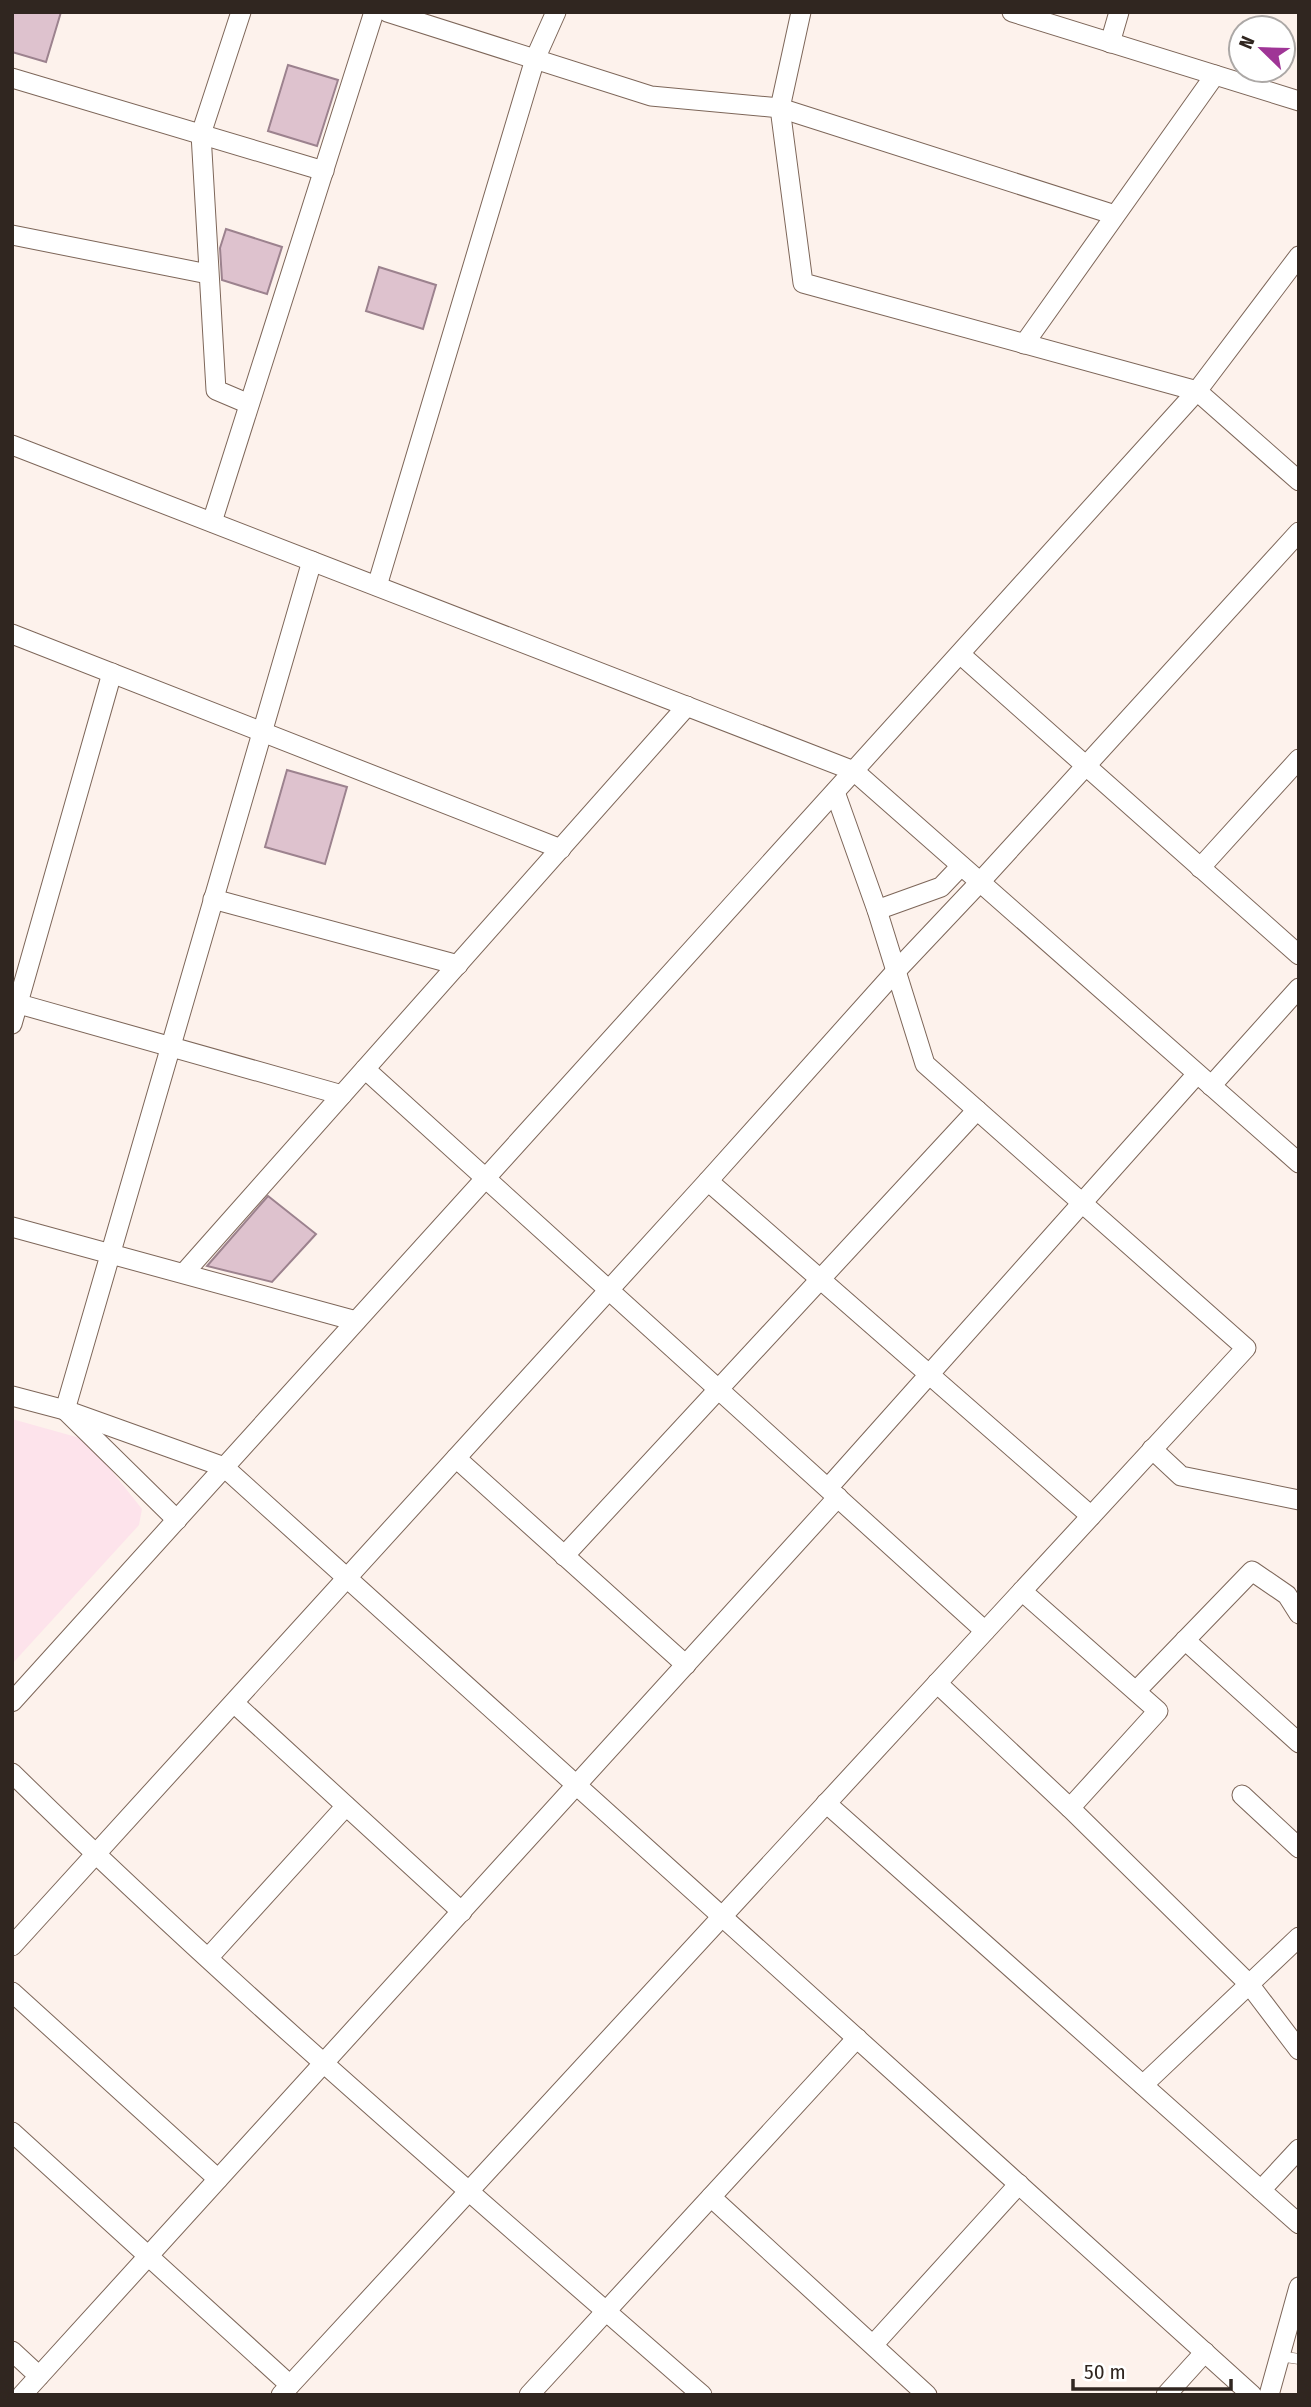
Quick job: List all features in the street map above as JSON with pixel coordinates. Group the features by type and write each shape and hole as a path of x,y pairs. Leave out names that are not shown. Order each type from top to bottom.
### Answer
{"street":[{"path":"241,12 201,134 216,390 249,404"},
{"path":"212,522 374,12"},
{"path":"387,12 651,96 780,108 1115,215"},
{"path":"377,586 535,59 556,12"},
{"path":"801,12 780,108 803,283 1197,391 1299,481"},
{"path":"1012,12 1299,101"},
{"path":"1110,43 1119,12"},
{"path":"1024,344 1215,75"},
{"path":"12,78 324,171"},
{"path":"12,235 208,274"},
{"path":"12,1702 1197,391 1299,257"},
{"path":"12,444 854,771 1299,1163"},
{"path":"12,1947 895,972 1299,532"},
{"path":"65,1410 312,561"},
{"path":"12,634 561,849"},
{"path":"960,653 1299,955"},
{"path":"12,1024 15,1003 112,673"},
{"path":"184,1273 687,706"},
{"path":"1200,868 1299,759"},
{"path":"12,2132 149,2256 286,2390 1246,1348 925,1064 877,910 835,792"},
{"path":"877,910 941,887 961,866"},
{"path":"213,899 458,965"},
{"path":"22,2395 686,1665 833,1493 929,1374 1082,1202 1299,988"},
{"path":"15,1003 342,1095"},
{"path":"365,1069 985,1631"},
{"path":"564,1556 977,1110"},
{"path":"708,1181 1091,1516"},
{"path":"12,1227 356,1321"},
{"path":"12,1396 65,1410 225,1467 1252,2395"},
{"path":"65,1410 177,1520"},
{"path":"1152,1449 1181,1475 1299,1500"},
{"path":"456,1458 686,1665"},
{"path":"1136,1691 1252,1571 1287,1595 1299,1614"},
{"path":"1022,1591 1158,1711 1070,1808"},
{"path":"1185,1640 1299,1743"},
{"path":"937,1683 1070,1808 1249,1984 1299,2050"},
{"path":"234,1703 462,1912"},
{"path":"12,1773 96,1855 323,2064 702,2395"},
{"path":"1242,1795 1299,1848"},
{"path":"826,1803 1299,2224"},
{"path":"208,1958 346,1806"},
{"path":"1143,2085 1299,1937"},
{"path":"12,1992 218,2179"},
{"path":"529,2395 857,2038"},
{"path":"1261,2190 1299,2149"},
{"path":"873,2345 1019,2184"},
{"path":"711,2197 926,2395"},
{"path":"1269,2395 1289,2357 1299,2287"},
{"path":"12,2351 39,2376"},
{"path":"1166,2395 1205,2352"}],"shaded area":[{"path":"12,1419 87,1440 142,1509 139,1525 12,1664"}],"building":[{"path":"12,12 61,12 46,62 12,52"},
{"path":"288,65 338,80 317,146 268,131"},
{"path":"226,229 282,247 267,294 222,280 220,248"},
{"path":"379,267 436,285 423,329 366,311"},
{"path":"287,770 347,787 325,864 265,847"},
{"path":"268,1196 316,1234 272,1282 207,1266"}]}
